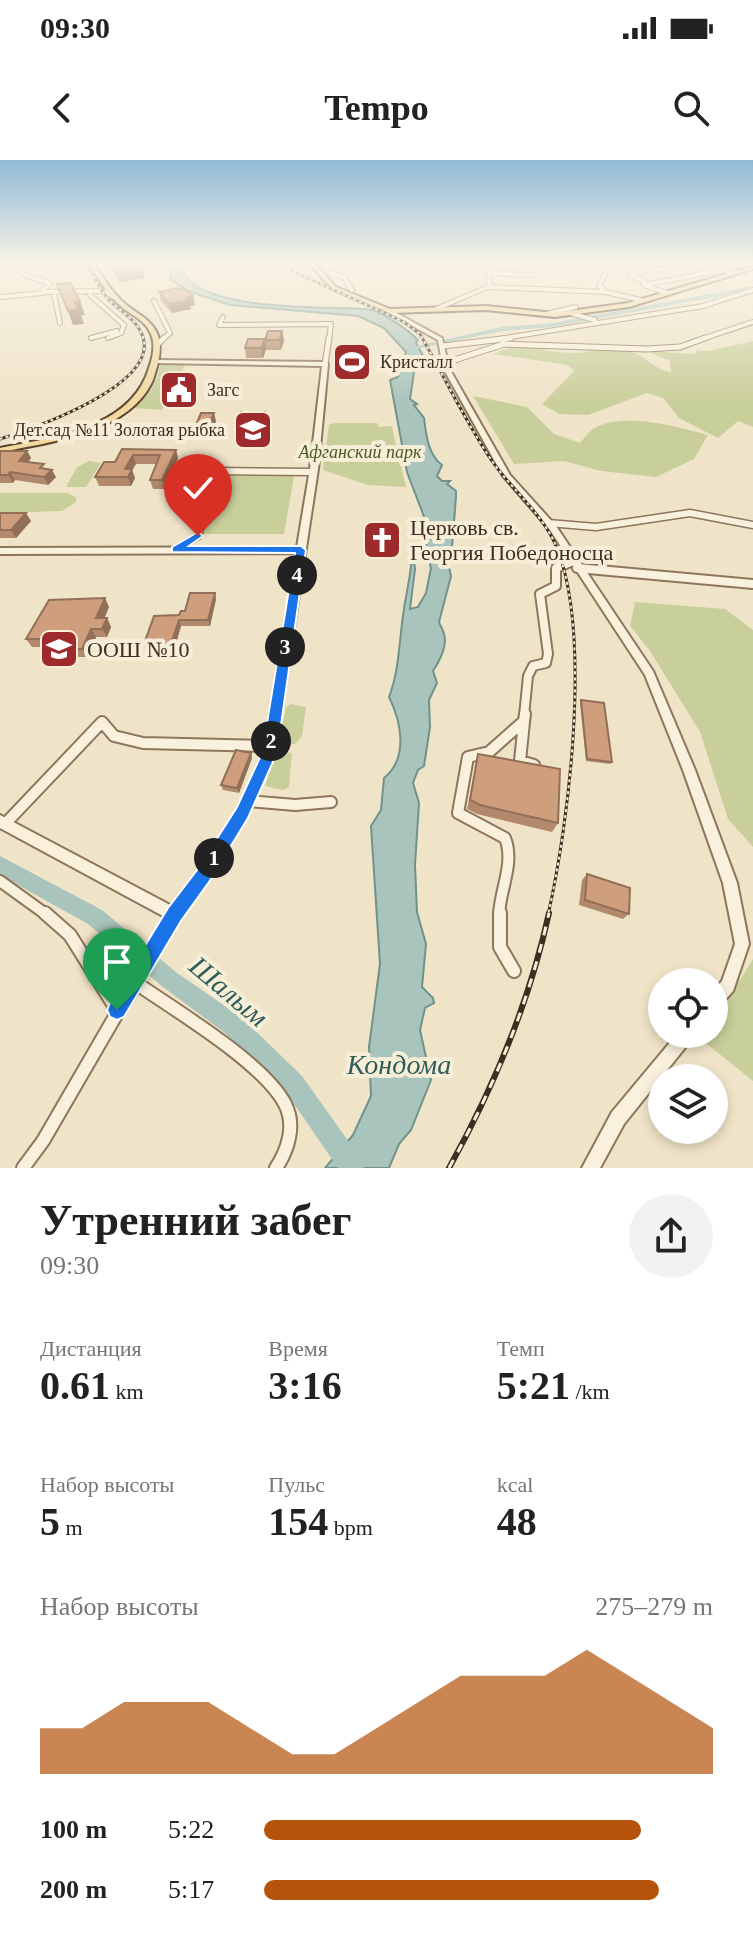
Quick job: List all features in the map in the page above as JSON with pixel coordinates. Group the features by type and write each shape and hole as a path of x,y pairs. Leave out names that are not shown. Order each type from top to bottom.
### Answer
{"main road":[{"path":"0,450 82,430 118,414 146,390 156,361 157,345 148,325 131,311"},
{"path":"522,311 546,314 581,311"}],"street":[{"path":"59,311 60,323"},
{"path":"108,311 124,325 122,331 108,338"},
{"path":"157,345 170,333 159,311"},
{"path":"389,311 442,343 524,337 670,311"},
{"path":"401,317 400,312 404,311"},
{"path":"576,312 588,319 604,321"},
{"path":"23,1168 43,1141 133,981 174,915 203,876 248,801 270,746 313,472 331,324 219,325 223,317"},
{"path":"112,322 121,322"},
{"path":"445,363 454,363 490,347 515,343 647,349 680,347 753,322"},
{"path":"91,338 122,331"},
{"path":"442,343 445,363 464,404 507,476 548,523 649,674 689,770 739,915 742,944 728,986"},
{"path":"156,361 325,364"},
{"path":"176,549 198,536 217,471 313,472"},
{"path":"548,523 596,527 690,513 753,525"},
{"path":"0,551 301,550"},
{"path":"547,769 520,761 528,676 533,666 546,663 550,651 549,634 539,606 540,594 556,586 556,568 575,564 753,584"},
{"path":"514,971 500,947 499,929 500,898 511,853 505,838 458,813 468,757 489,752 524,721"},
{"path":"174,915 2,823 102,722 114,736 135,740 208,747 270,746"},
{"path":"248,801 295,805 331,802"},
{"path":"0,881 70,935 117,1010"},
{"path":"133,981 254,1070 285,1103 290,1129 285,1155 276,1168"},
{"path":"591,1168 618,1118 676,1048"}],"green space":[{"path":"753,341 753,427 738,421 718,438 679,418 663,398 647,393 588,415 559,414 542,404 574,371 568,365 494,354 524,347 565,353 619,349 638,354 671,372 670,361 647,351 696,354 696,350 708,351"},
{"path":"167,362 186,364 162,410 133,408 152,388 161,365"},
{"path":"473,396 527,407 554,434 580,443 593,429 619,421 650,422 708,435 694,459 656,477 601,471 564,461 514,464"},
{"name":"Афганский парк","path":"329,425 392,426 396,447 401,450 398,453 406,487 368,485 323,470"},
{"path":"89,461 101,463 86,487 66,487 77,467"},
{"path":"219,476 294,476 284,534 201,534"},
{"path":"0,493 67,493 76,497 76,502 62,511 0,513"},
{"path":"635,602 725,609 753,630 753,847 728,819 700,732 650,651 630,626"},
{"path":"291,704 306,707 302,736 295,744 279,744 286,707"},
{"path":"276,750 292,753 289,787 283,790 265,786"},
{"path":"753,959 753,1081 712,1048 728,1048 728,999"}],"water":[{"name":"Кондома","path":"300,311 374,311 394,321 418,340 416,343 425,359 414,372 410,399 417,404 414,405 424,418 431,450 442,465 437,476 442,481 450,481 447,484 456,491 452,547 447,559 451,576 439,622 445,644 433,671 437,683 429,700 430,727 424,766 418,770 413,783 419,803 415,865 417,912 426,944 422,987 434,1003 425,1008 420,1030 431,1080 411,1130 399,1144 389,1168 325,1168 353,1135 371,1096 369,1047 380,964 371,826 381,810 384,778 392,770 400,750 397,717 389,697 397,664 412,546 415,569 410,609 418,607 426,593 431,568 426,551 428,527 407,472 390,380 398,377 406,352 384,328 358,316"}],"building":[{"path":"268,331 282,331 280,340 265,340"},
{"path":"248,339 265,339 261,348 245,348"},
{"name":"Кристалл","path":"343,349 361,349 360,365 342,365"},
{"path":"241,412 265,412 262,426 237,426"},
{"path":"201,413 214,413 207,430 194,430"},
{"path":"122,449 176,450 162,480 150,480 160,455 133,455 125,469 132,469 128,477 95,477 104,462 115,462"},
{"path":"0,451 27,451 19,461 44,464 40,468 52,470 44,477 10,472 0,475"},
{"path":"0,513 26,513 11,530 0,530"},
{"path":"374,523 390,523 391,535 374,535"},
{"path":"190,593 215,593 208,620 179,620 171,644 144,644 154,616 179,615 185,611"},
{"path":"105,598 96,618 107,618 102,629 91,629 82,649 67,649 71,639 26,639 49,600"},
{"path":"581,700 604,703 612,762 587,759"},
{"path":"236,750 251,753 237,788 221,785"},
{"path":"478,754 560,769 558,823 470,800"},
{"path":"587,874 630,888 629,914 585,900"}],"waterway":[{"path":"411,348 502,329 553,325 628,311"},
{"name":"Шалым","path":"0,865 95,917 170,980 233,1025 294,1084 352,1168"}],"railway":[{"path":"0,439 66,414 117,385 135,369 144,351 141,332 121,311"},
{"path":"380,311 404,322 420,334 482,446 544,524 557,548 568,586 573,630 574,730 563,831 548,915"},
{"path":"449,1168 481,1107 508,1044 531,980 549,913"}],"place":[{"name":"Кристалл","path":"352,362"},
{"name":"Загс","path":"179,390"},
{"name":"Дет.сад №11 Золотая рыбка","path":"253,430"},
{"name":"Церковь св. Георгия Победоносца","path":"382,540"},
{"name":"ООШ №10","path":"59,649"}],"route":[{"path":"117,1010 174,915 243,812 269,753 301,550 176,549 198,536"}]}
